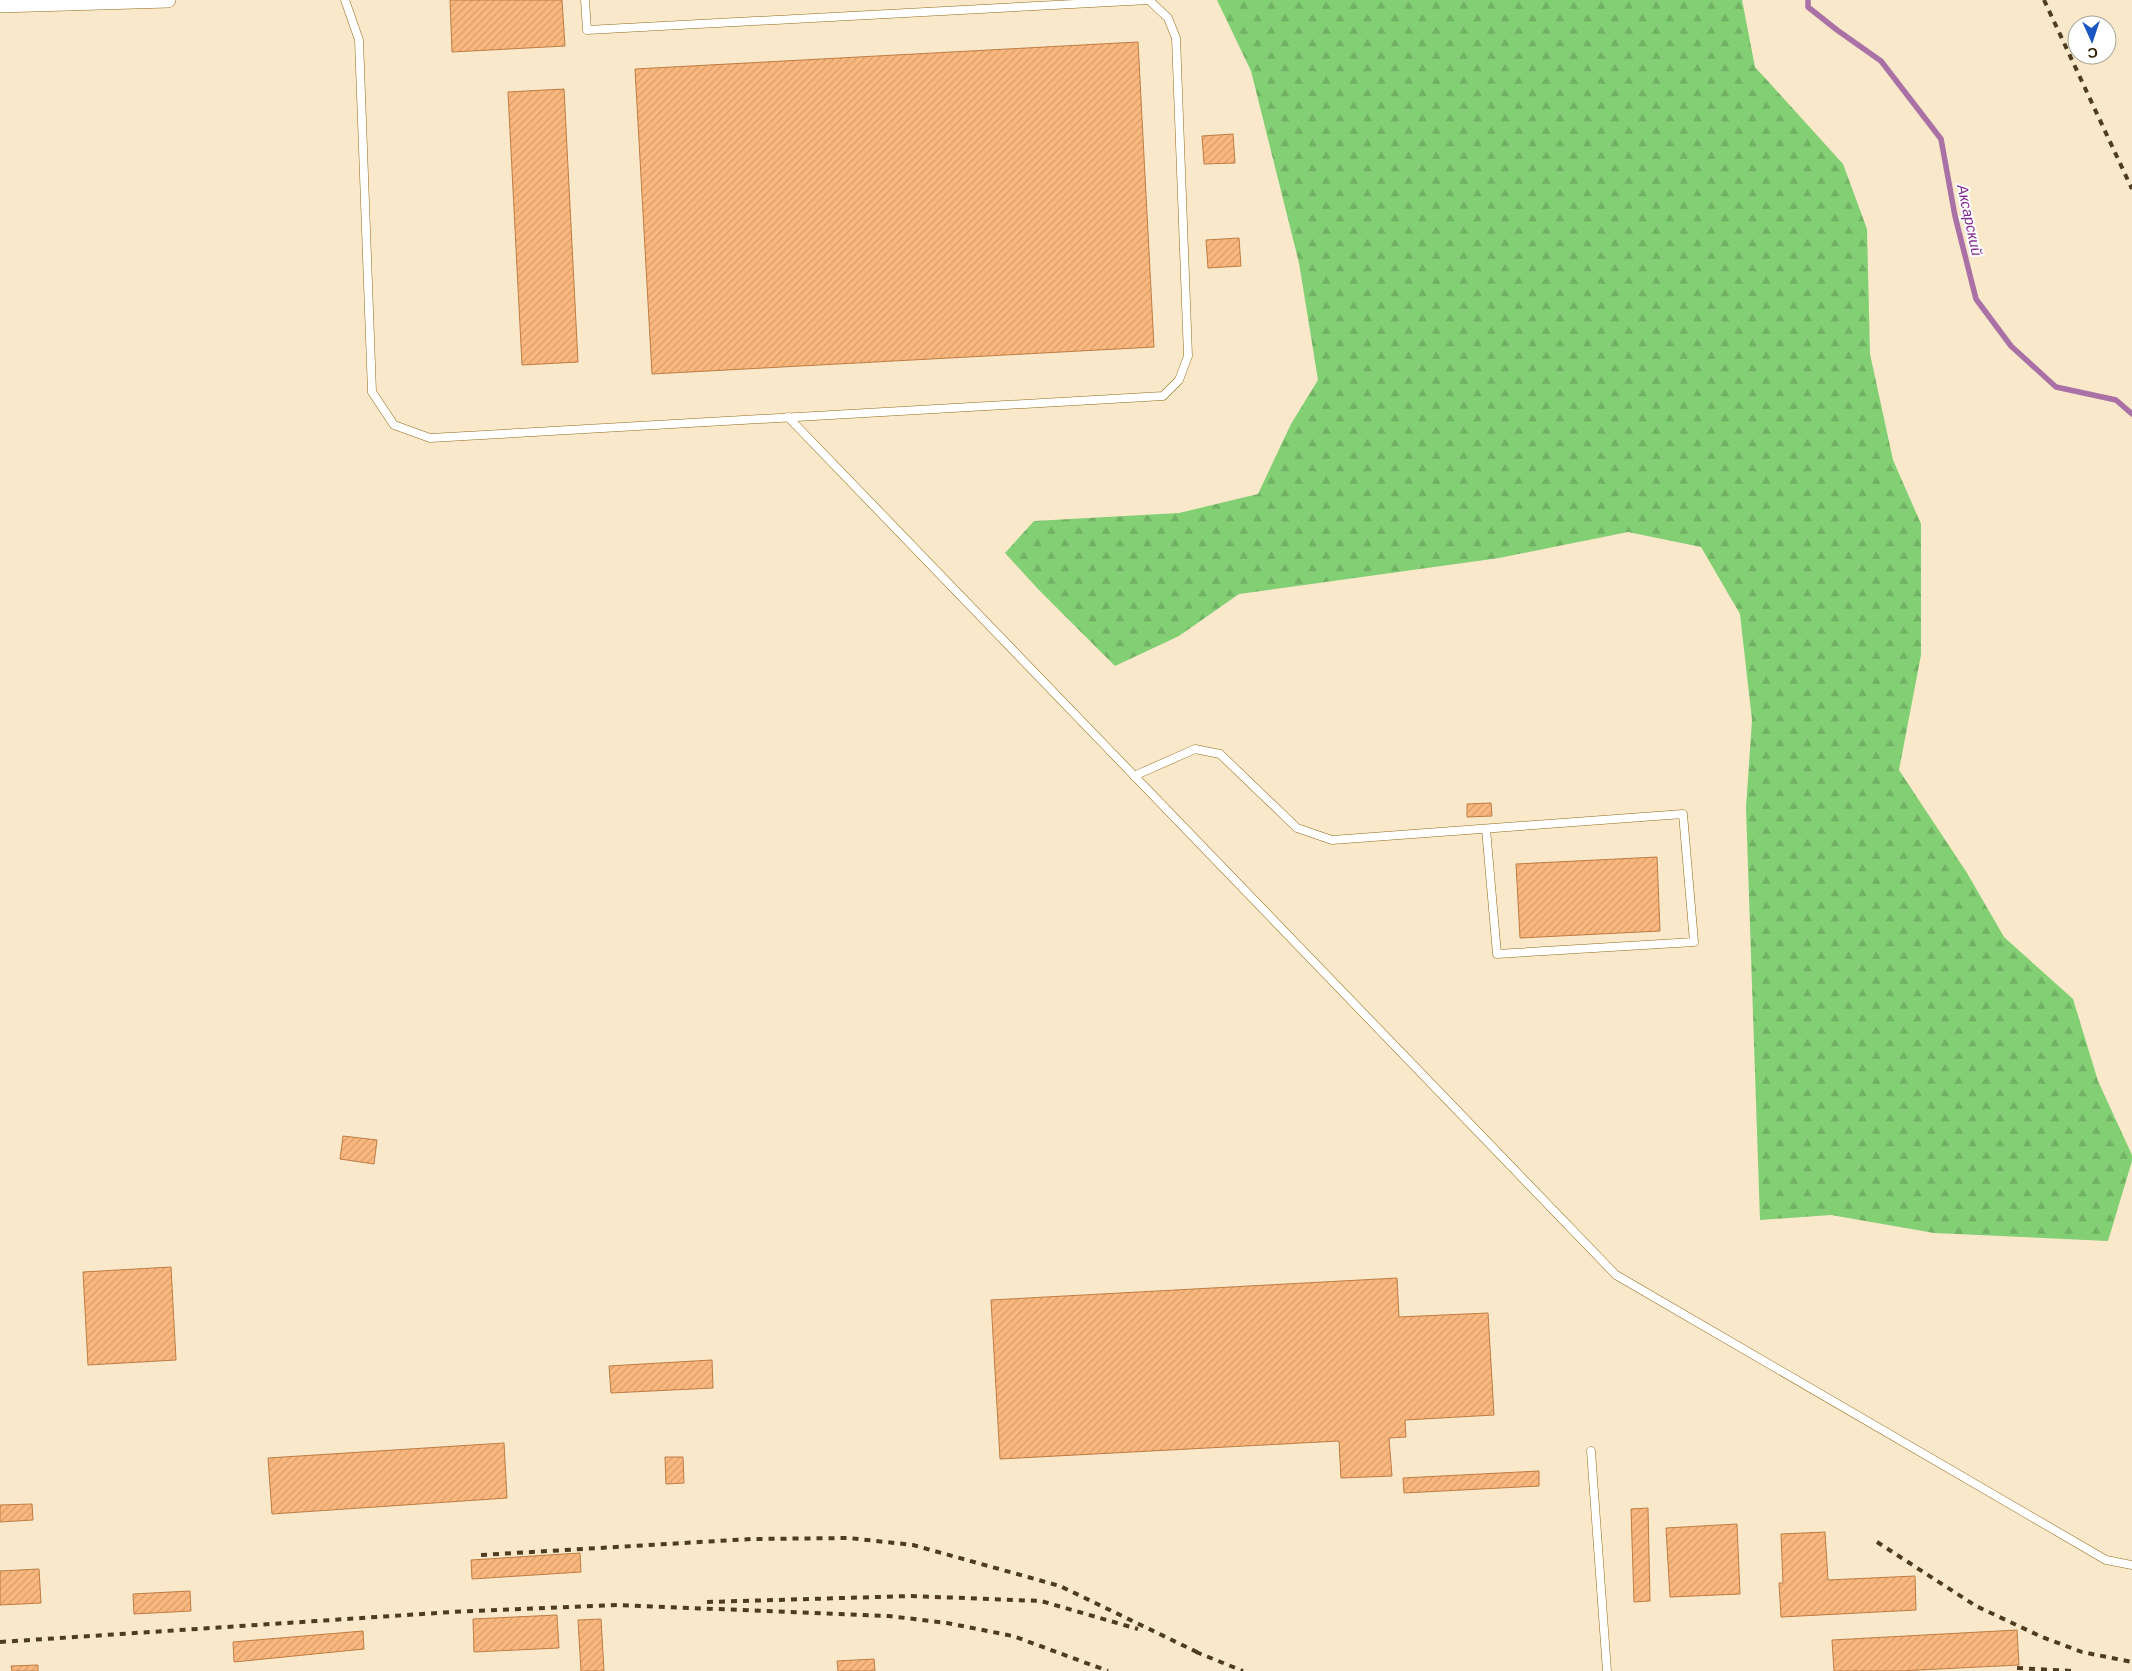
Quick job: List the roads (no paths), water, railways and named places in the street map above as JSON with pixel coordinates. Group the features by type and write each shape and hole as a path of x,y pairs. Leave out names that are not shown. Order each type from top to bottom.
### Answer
{"street":[{"path":"0,5 168,0"}],"lane":[{"path":"345,0 359,40 372,392 394,425 430,438 1163,396 1179,380 1188,356 1176,38 1168,18 1149,0 587,30 585,0"},
{"path":"788,417 1616,1275 2106,1560 2132,1565"},
{"path":"1134,776 1195,749 1220,754 1297,828 1332,840 1683,814 1694,942 1497,954 1486,829"},
{"path":"1591,1451 1606,1671"}],"waterway":[{"name":"Аксарский","path":"1808,0 1808,7 1881,61 1941,139 1955,216 1976,299 2011,346 2056,387 2116,400 2132,414"}],"railway":[{"path":"2044,0 2132,189"},
{"path":"481,1555 751,1539 849,1538 913,1545 1060,1586 1201,1654"},
{"path":"1877,1542 1976,1606 2042,1637 2082,1652 2132,1662"},
{"path":"707,1602 911,1596 1041,1601 1138,1629"},
{"path":"0,1642 452,1612 617,1605 889,1616 947,1623 1013,1636 1108,1671"},
{"path":"1196,1652 1243,1671"},
{"path":"2017,1668 2072,1671"}]}
